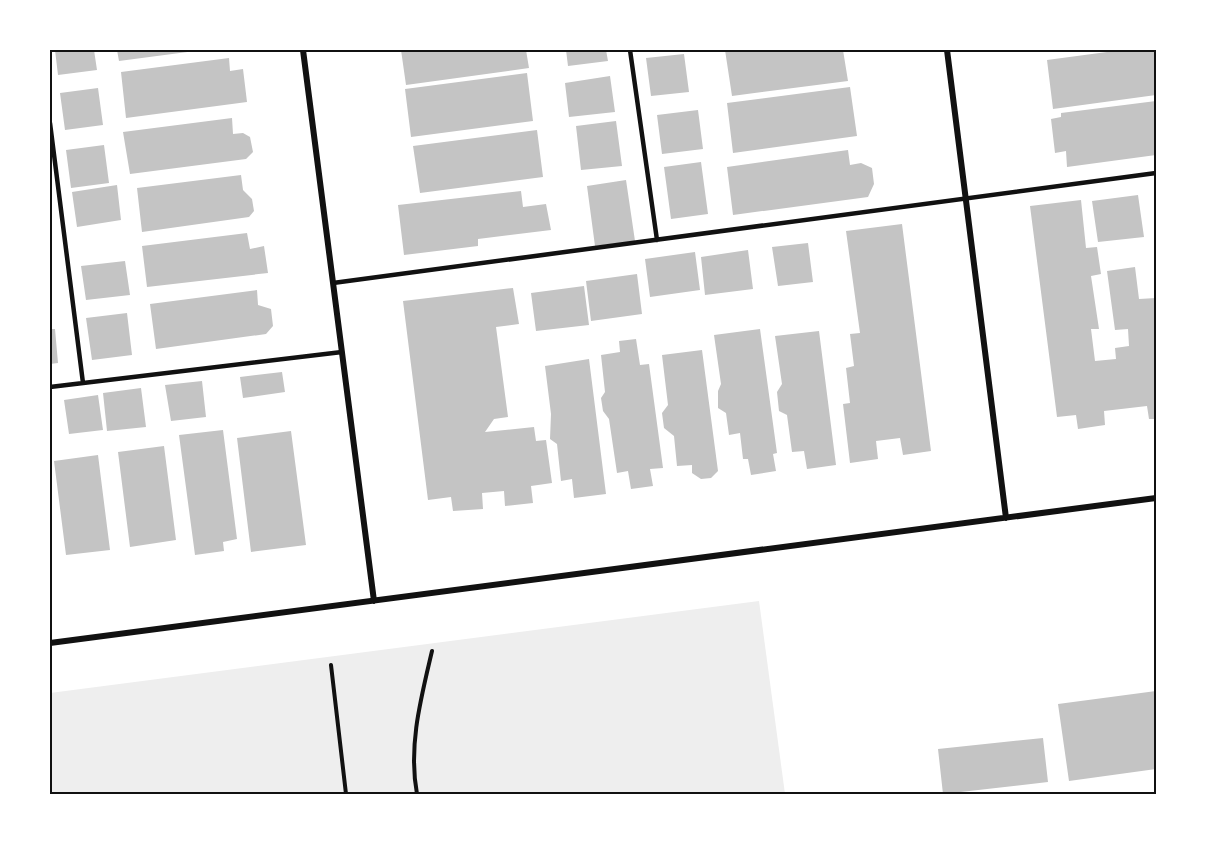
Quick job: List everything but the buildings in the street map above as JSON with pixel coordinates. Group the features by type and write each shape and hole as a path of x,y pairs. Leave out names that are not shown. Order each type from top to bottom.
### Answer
{"street":[{"path":"303,50 374,601"},
{"path":"947,50 1006,518"},
{"path":"50,643 1156,498"}],"lane":[{"path":"630,50 657,240"},
{"path":"50,123 83,383"},
{"path":"333,283 1156,173"},
{"path":"50,387 342,352"}],"path":[{"path":"417,795 413,774 417,717 432,651"},
{"path":"331,665 346,795"}],"shaded area":[{"path":"759,601 785,794 50,794 50,693"}]}
